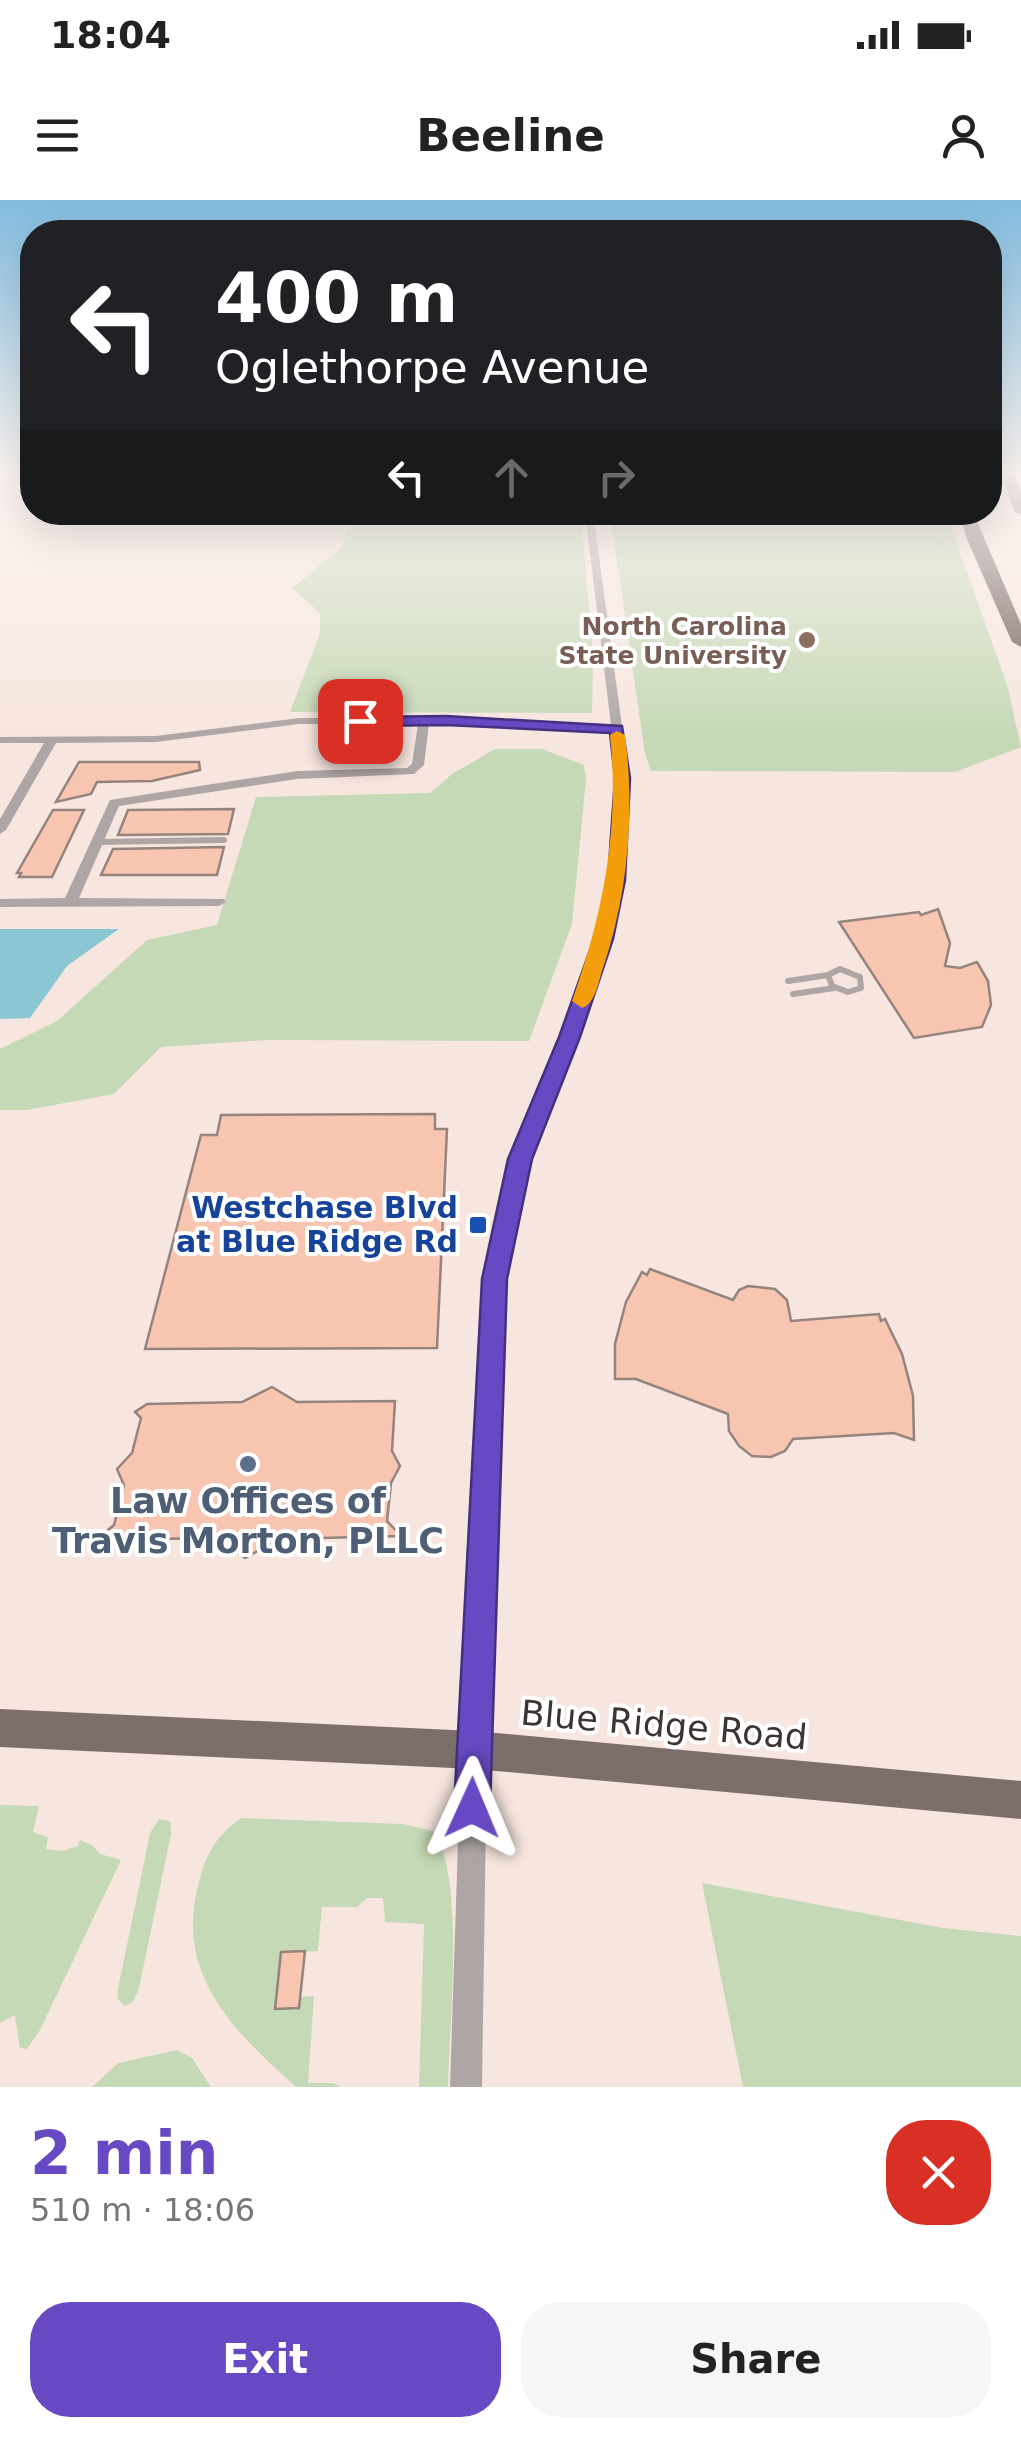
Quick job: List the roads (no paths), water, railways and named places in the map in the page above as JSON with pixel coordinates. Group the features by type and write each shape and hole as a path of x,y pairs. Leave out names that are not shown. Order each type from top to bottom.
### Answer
{"highway":[{"path":"985,560 1021,655"},
{"path":"1009,619 1021,642"}],"main road":[{"name":"Blue Ridge Road","path":"0,1728 474,1750 1021,1800"}],"street":[{"path":"466,2087 474,1750 495,1279 520,1159 570,1037 604,939 616,880 622,778 594,560"},
{"path":"0,740 156,739 270,722 424,721 616,729"},
{"path":"70,902 114,804 297,775 416,769 424,721"},
{"path":"0,830 52,740"},
{"path":"0,903 220,902"}],"lane":[{"path":"96,842 224,840"},
{"path":"788,981 846,970 862,981 862,988 853,992 835,988 793,994"},
{"path":"828,975 835,988"}],"water":[{"path":"0,929 119,929 67,966 30,1018 0,1019"}],"place":[{"name":"North Carolina State University","path":"807,640"},
{"name":"Westchase Blvd at Blue Ridge Rd","path":"478,1225"},
{"name":"Law Offices of Travis Morton, PLLC","path":"248,1464"}]}
